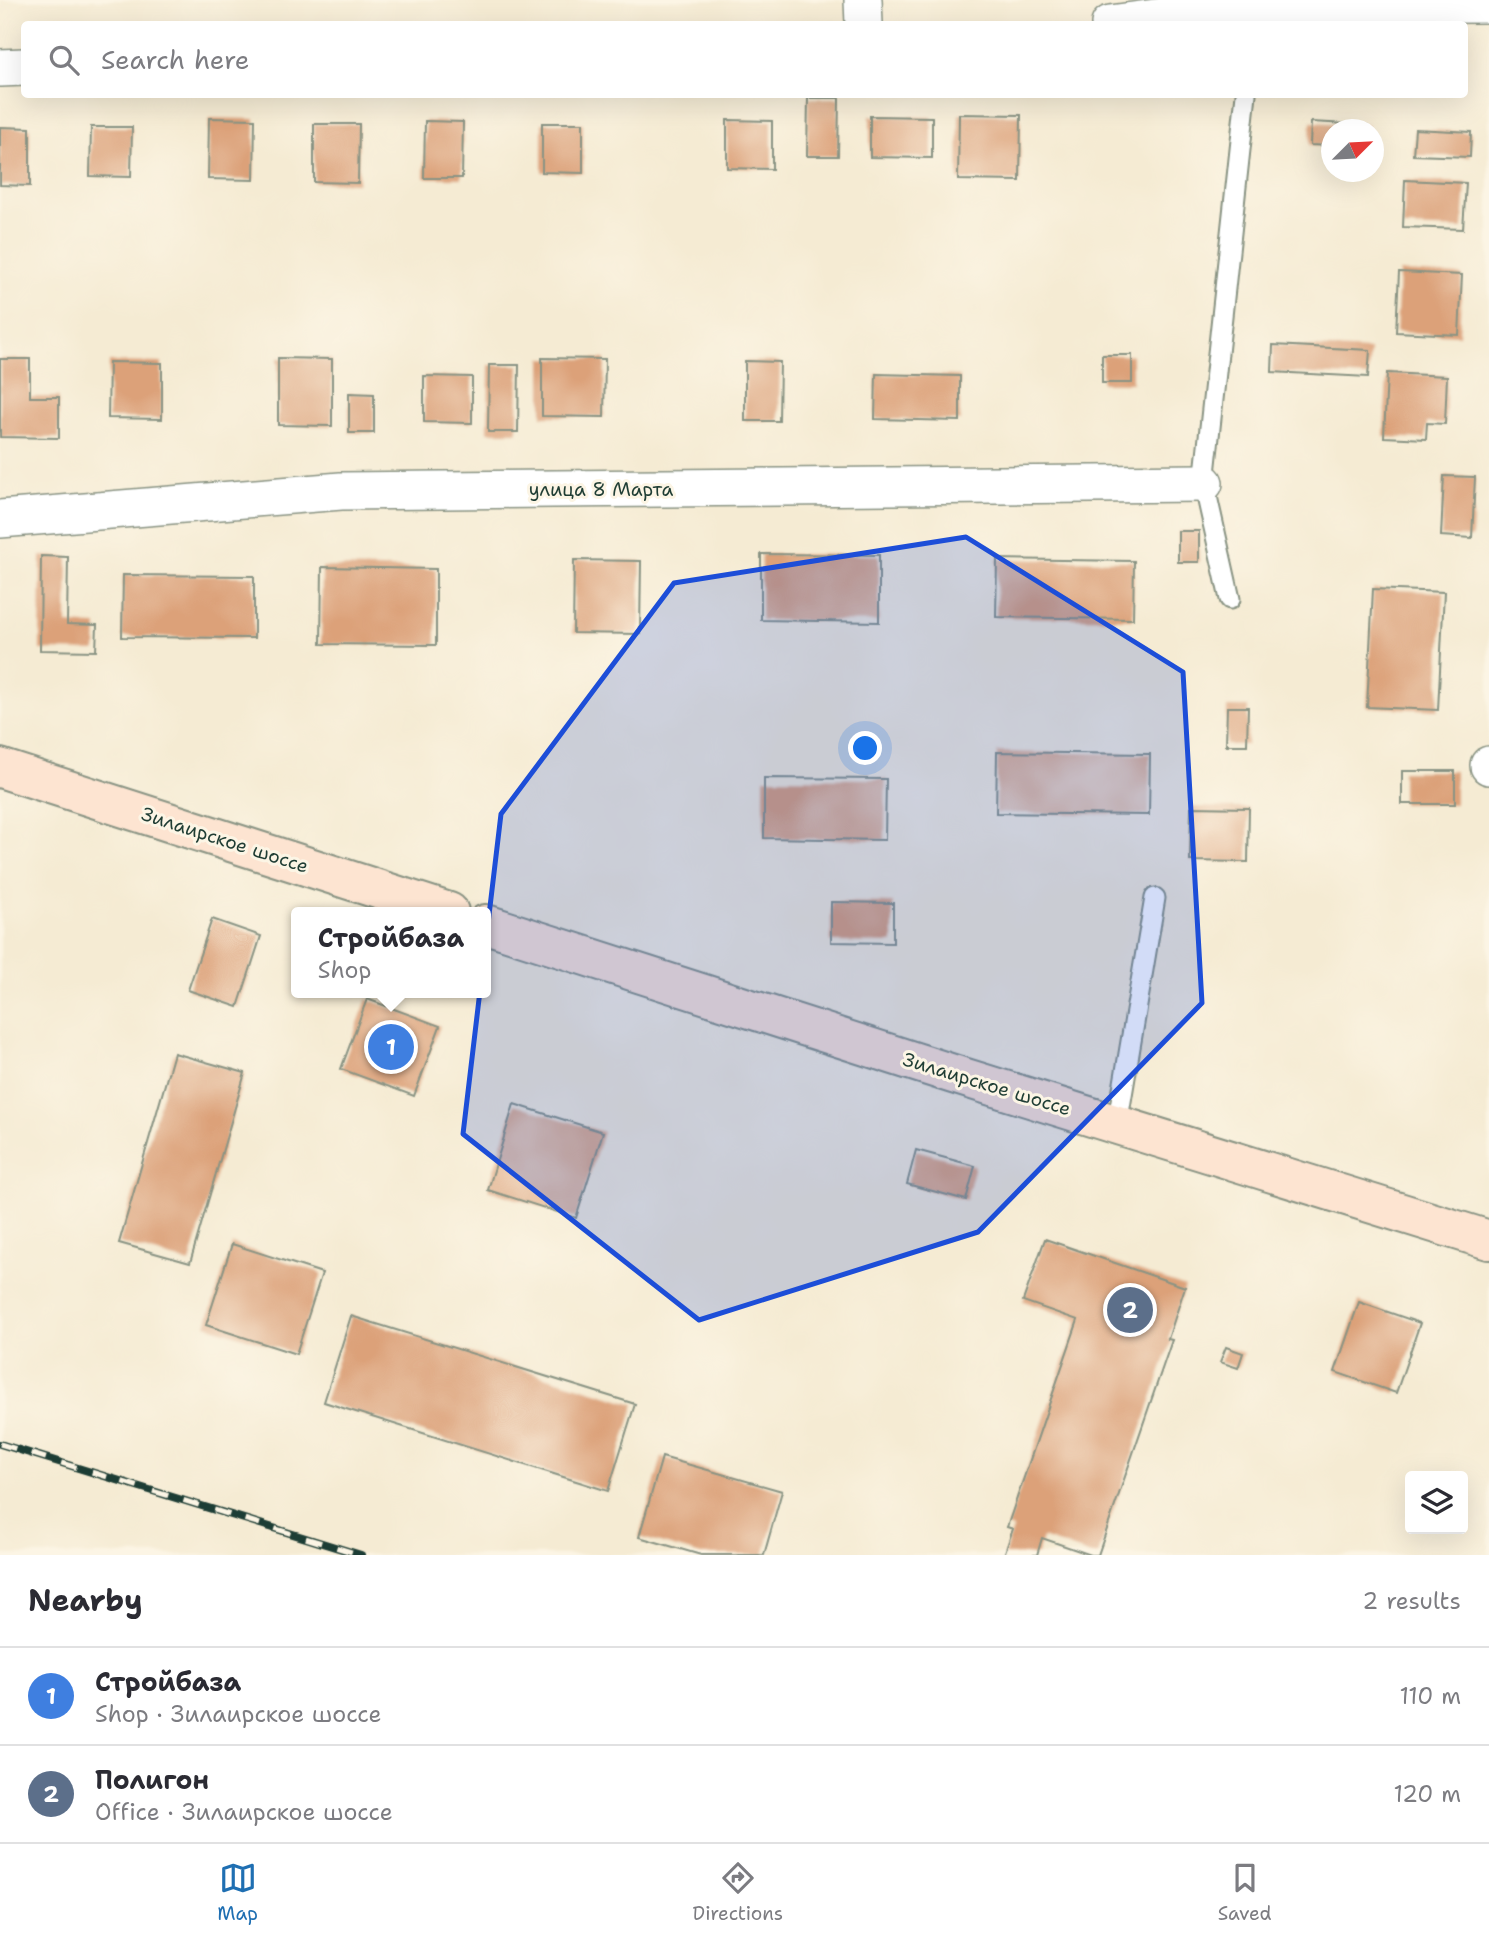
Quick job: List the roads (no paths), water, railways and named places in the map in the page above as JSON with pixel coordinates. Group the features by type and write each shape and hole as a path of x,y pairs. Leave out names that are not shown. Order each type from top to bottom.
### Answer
{"main road":[{"name":"Зилаирское шоссе","path":"0,768 433,907"},
{"name":"Зилаирское шоссе","path":"491,926 1489,1240"}],"street":[{"path":"863,0 864,21"},
{"path":"1141,21 1255,10 1489,4"},
{"path":"0,68 21,67"},
{"name":"улица 8 Марта","path":"0,519 341,491 1204,483"}],"lane":[{"path":"1230,599 1204,483 1245,98"},
{"path":"1117,1125 1155,898"}],"railway":[{"path":"0,1444 361,1555"}],"place":[{"name":"Стройбаза","path":"391,1047"},
{"name":"Полигон","path":"1130,1310"}]}
